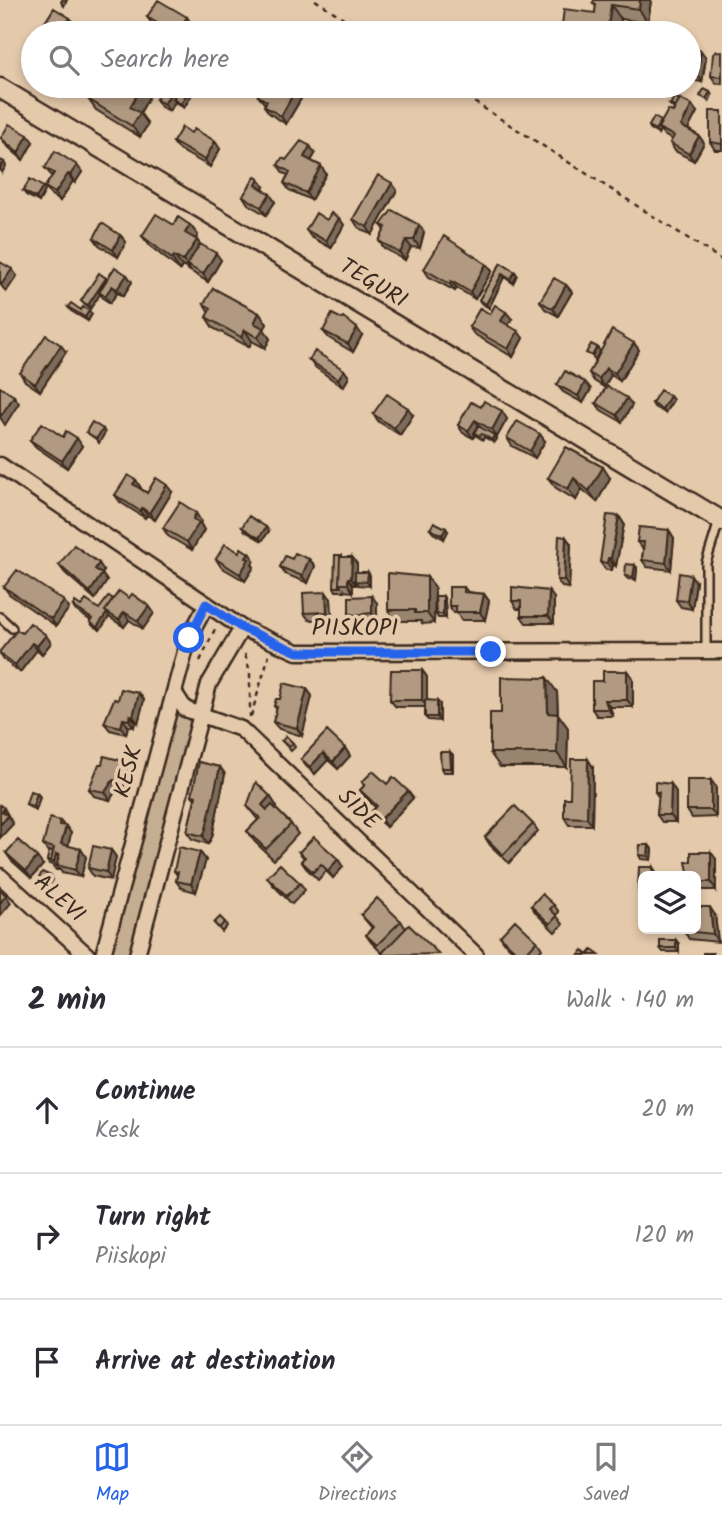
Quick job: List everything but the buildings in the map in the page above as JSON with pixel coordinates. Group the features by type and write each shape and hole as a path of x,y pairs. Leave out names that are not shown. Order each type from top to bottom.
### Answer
{"street":[{"name":"TEGURI","path":"0,88 721,521"},
{"name":"PIISKOPI","path":"0,465 242,628 297,652 722,651"},
{"name":"KESK","path":"103,955 189,638 206,604"},
{"path":"136,955 209,684 242,628"},
{"path":"174,692 185,709 199,716"},
{"name":"SIDE","path":"199,716 222,720 241,729 476,955"},
{"name":"ALEVI","path":"0,876 87,955"}],"lane":[{"path":"706,652 706,562 721,521"},
{"path":"0,617 12,628"}],"path":[{"path":"315,0 348,21"},
{"path":"468,98 722,260"},
{"path":"242,644 250,672 250,720 269,655"}],"shaded area":[{"path":"171,704 196,727 137,955 103,955"}],"route":[{"path":"189,638 206,604 242,628 297,652 491,652"}]}
